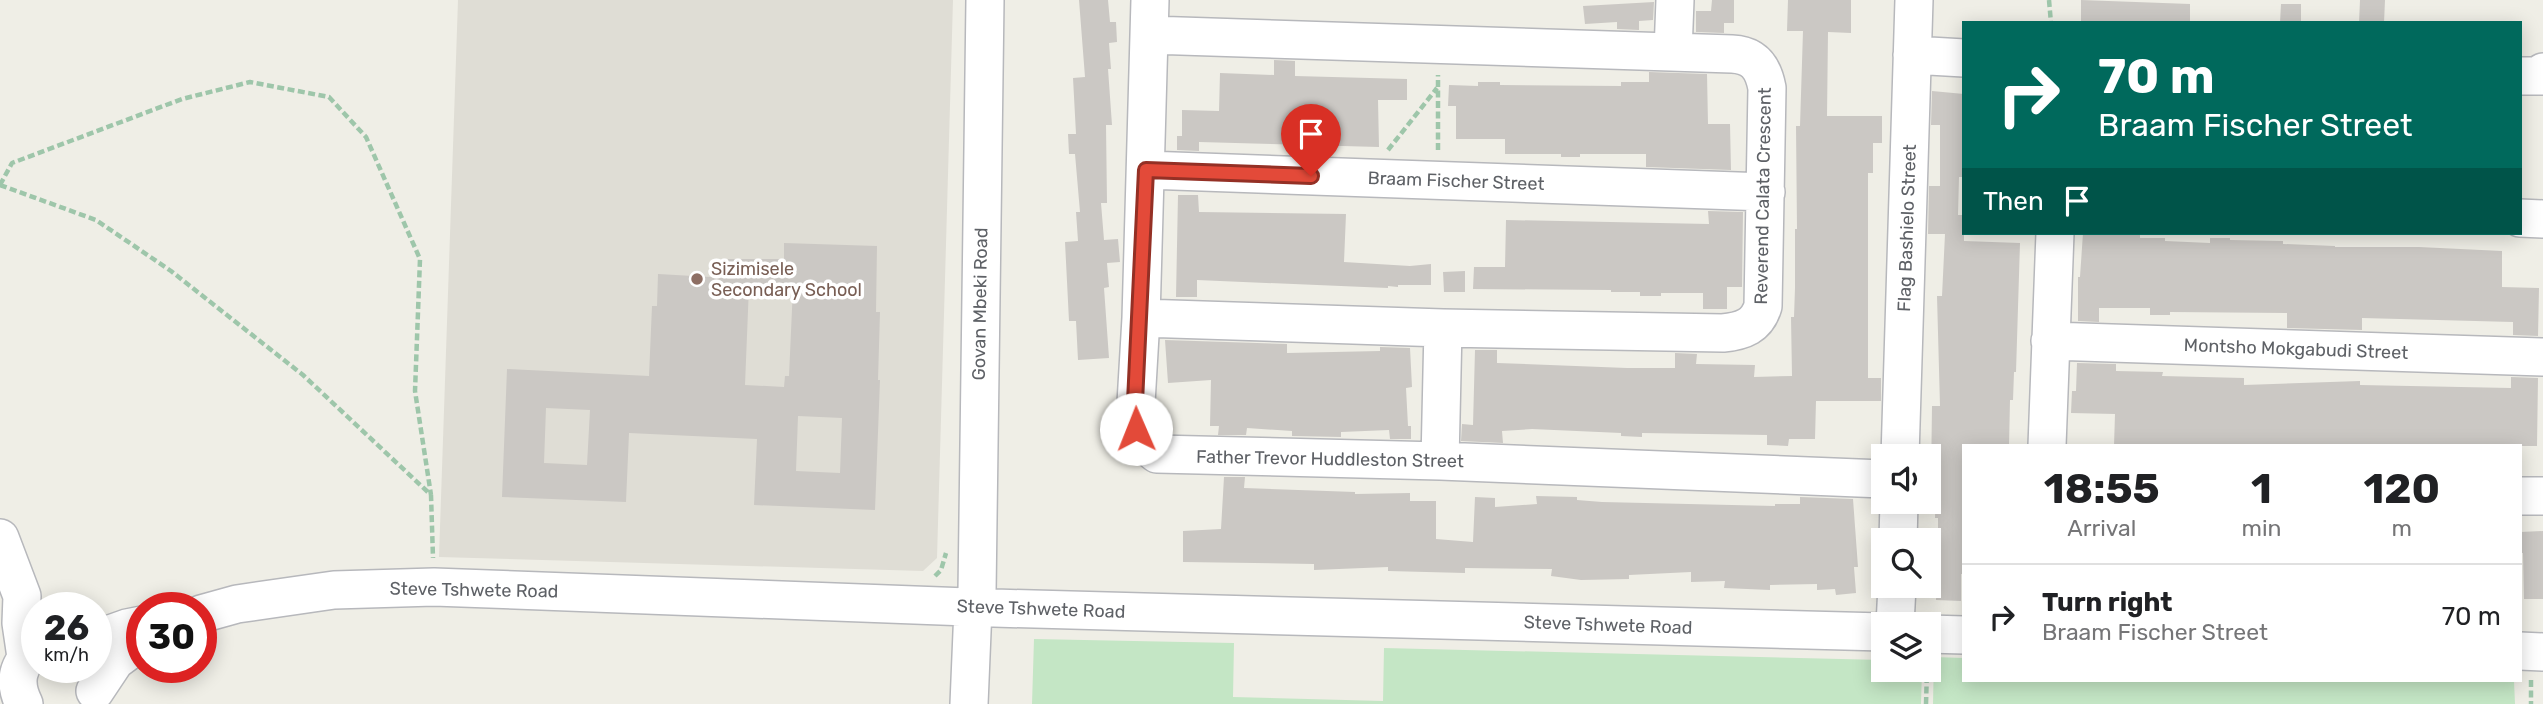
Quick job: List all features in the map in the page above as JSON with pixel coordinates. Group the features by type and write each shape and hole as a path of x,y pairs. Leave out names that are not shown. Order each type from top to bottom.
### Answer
{"street":[{"name":"Govan Mbeki Road","path":"969,704 973,608 977,593 985,0"},
{"path":"1674,52 1675,0"},
{"name":"Flag Bashielo Street","path":"1900,444 1914,0"},
{"name":"Reverend Calata Crescent","path":"1141,318 1443,328 1723,333 1748,328 1761,314 1763,306 1767,88 1762,69 1756,61 1742,54 1438,46 1150,18"},
{"name":"Father Trevor Huddleston Street","path":"1150,18 1141,318 1135,420 1142,442 1157,454 1440,461 1871,479"},
{"path":"1912,55 1962,58"},
{"path":"2522,75 2543,74"},
{"name":"Braam Fischer Street","path":"1146,170 1766,192"},
{"path":"2522,218 2543,219"},
{"path":"2047,444 2055,235"},
{"path":"1440,461 1443,328"},
{"name":"Montsho Mokgabudi Street","path":"2050,341 2543,357"},
{"path":"2522,496 2543,496"},
{"path":"0,538 24,592"},
{"name":"Steve Tshwete Road","path":"217,610 237,604 334,590 434,587 973,608 1871,632"},
{"path":"1941,634 1962,635"},
{"path":"2522,651 2543,652"},
{"path":"92,687 126,653"}],"path":[{"path":"2049,0 2050,21"},
{"path":"1438,46 1438,181"},
{"path":"430,495 303,375 171,271 96,219 0,185 12,163 182,99 250,82 329,97 366,137 420,259 415,391 430,495 434,587"},
{"path":"1366,178 1438,87"},
{"path":"933,578 941,570 947,550"},
{"path":"1926,704 1927,682"}],"shaded area":[{"name":"Sizimisele Secondary School","path":"458,0 953,0 937,558 923,571 439,557"}],"green space":[{"path":"1034,639 1234,643 1233,697 1383,701 1384,648 1871,660 1871,682 1922,682 1921,704 1032,704"},
{"path":"1941,657 1962,658 1962,682 2514,682 2515,704 1933,704 1933,682 1941,682"}],"building":[{"path":"1079,0 1108,0 1110,22 1116,22 1117,42 1109,43 1112,125 1106,125 1107,203 1101,203 1104,240 1118,239 1120,262 1107,263 1109,287 1104,288 1109,358 1078,360 1076,321 1069,321 1065,242 1078,241 1076,212 1080,212 1075,154 1069,154 1068,134 1076,134 1073,78 1085,77"},
{"path":"1712,0 1734,0 1734,23 1724,23 1724,33 1696,32 1696,11 1711,11"},
{"path":"1788,0 1851,0 1851,33 1828,32 1827,116 1882,116 1882,143 1873,143 1873,173 1868,173 1868,378 1881,378 1881,401 1816,401 1815,439 1789,439 1788,446 1767,445 1767,435 1642,433 1642,437 1621,436 1621,433 1532,429 1502,431 1503,443 1461,441 1462,424 1473,425 1475,350 1497,350 1497,363 1627,368 1675,368 1675,353 1697,354 1696,364 1755,365 1754,377 1792,376 1791,317 1794,317 1797,229 1796,126 1800,126 1803,31 1787,31"},
{"path":"2081,0 2190,4 2190,21 2081,21"},
{"path":"2360,0 2385,0 2384,21 2359,21"},
{"path":"1654,2 1653,20 1639,21 1639,30 1617,29 1617,22 1585,24 1583,6"},
{"path":"2281,4 2301,4 2301,21 2280,21"},
{"path":"1274,60 1295,61 1295,76 1407,79 1407,100 1378,100 1379,147 1199,142 1199,151 1177,150 1177,136 1182,136 1182,110 1219,111 1220,73 1274,75"},
{"path":"1649,72 1707,74 1708,124 1730,124 1731,170 1646,167 1646,154 1580,154 1580,157 1561,157 1561,154 1505,154 1505,139 1456,139 1456,106 1448,106 1449,85 1478,86 1478,82 1500,82 1500,85 1621,86 1621,82 1649,82"},
{"path":"1932,91 1962,94 1962,177 1959,177 1958,215 1962,215 1964,241 2020,243 2016,372 2013,400 2010,400 2009,444 1962,444 1961,601 1936,600 1941,598 1941,528 1938,528 1938,518 1935,518 1935,514 1941,514 1941,444 1931,444 1932,406 1940,406 1937,296 1942,296 1945,234 1928,234 1929,186 1940,186 1940,125 1931,125"},
{"path":"1178,195 1198,195 1199,212 1346,214 1344,262 1410,266 1431,264 1431,285 1398,285 1388,288 1197,280 1197,297 1176,297"},
{"path":"1708,211 1743,212 1742,287 1727,287 1727,309 1703,309 1703,293 1640,296 1640,292 1611,290 1473,289 1474,267 1505,267 1506,220 1709,224"},
{"path":"2083,235 2140,235 2140,238 2165,238 2165,241 2210,243 2210,238 2230,238 2335,247 2502,251 2502,287 2539,288 2538,336 2513,335 2513,322 2362,318 2362,330 2287,328 2287,313 2170,312 2170,315 2150,315 2150,308 2099,308 2099,322 2078,321"},
{"path":"784,243 877,246 876,312 880,312 880,380 875,510 754,505 757,439 629,433 626,502 502,497 507,369 649,376 652,306 657,306 658,274 728,278 728,259 784,259","holes":["749,286 793,287 789,376 785,376 784,387 745,385","546,408 590,410 587,465 544,463","798,416 842,418 840,473 796,471"]},
{"path":"1465,271 1465,292 1444,292 1443,272"},
{"path":"1165,340 1287,344 1287,353 1380,351 1380,347 1410,348 1412,387 1406,388 1411,439 1390,439 1389,430 1341,432 1341,437 1292,436 1292,431 1247,428 1246,435 1218,435 1219,426 1210,426 1211,380 1168,383"},
{"path":"2077,363 2116,364 2116,371 2163,372 2162,376 2244,378 2244,385 2360,381 2360,385 2511,388 2511,377 2538,378 2537,446 2114,444 2115,414 2071,413 2072,391 2076,391"},
{"path":"1224,477 1245,477 1244,488 1355,494 1410,493 1410,501 1436,501 1436,539 1473,542 1475,497 1495,498 1495,507 1537,504 1536,496 1577,497 1577,500 1602,502 1775,506 1800,504 1800,497 1853,499 1858,567 1854,567 1856,593 1836,595 1835,589 1817,590 1817,584 1770,585 1770,590 1724,588 1725,581 1691,582 1691,572 1629,575 1629,579 1581,580 1551,576 1552,569 1465,568 1465,573 1388,571 1388,567 1314,570 1314,564 1183,562 1183,531 1221,529"},
{"path":"2543,531 2543,599 2524,599 2522,532"}],"place":[{"name":"Sizimisele Secondary School","path":"697,279"}],"route":[{"path":"1136,429 1146,170 1311,176"}]}
